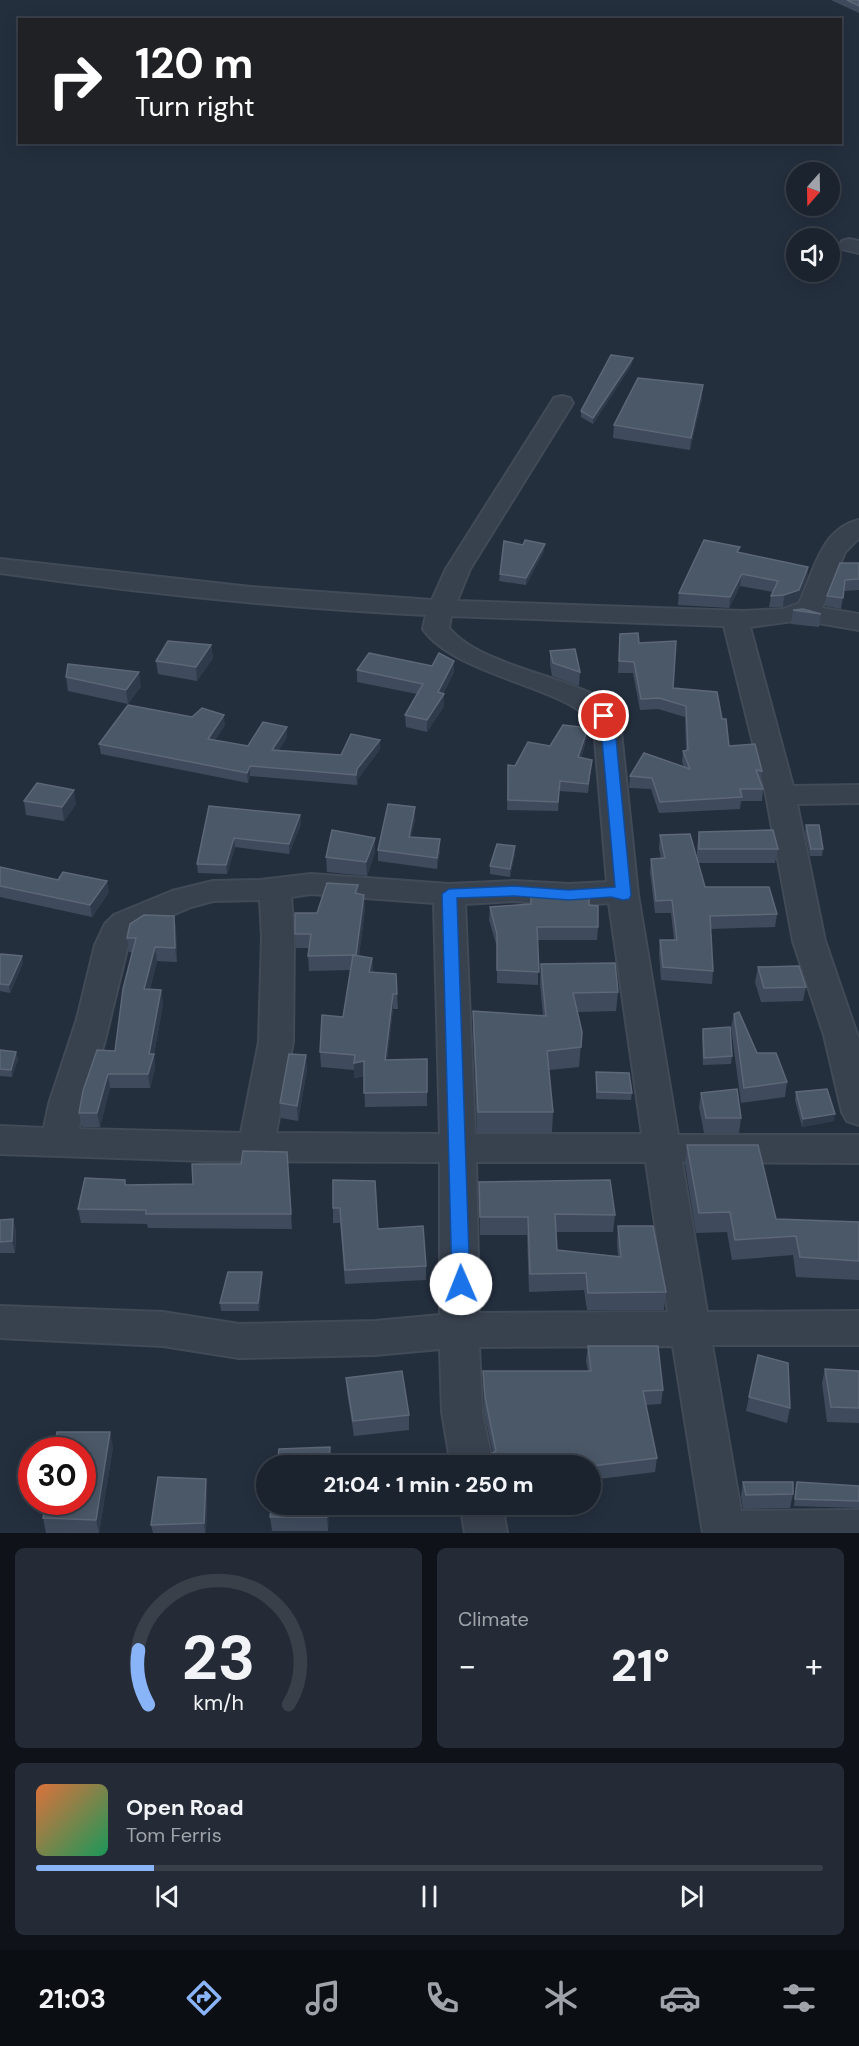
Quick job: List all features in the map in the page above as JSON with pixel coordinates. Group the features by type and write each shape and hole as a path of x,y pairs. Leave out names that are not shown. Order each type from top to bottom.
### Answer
{"street":[{"path":"562,403 458,569 436,629 448,641 476,658 591,704 604,716 608,728 623,895 724,1532 859,1530"},
{"path":"802,614 813,602 827,561 836,546 859,527"},
{"path":"0,566 160,587 520,614 735,618 802,614 859,622"},
{"path":"735,618 781,795 809,941 841,1035 859,1112"},
{"path":"781,795 859,794"},
{"path":"62,1142 60,1124 66,1100 86,1045 111,945 119,929 140,915 198,893 311,884 449,894 514,891 569,895 612,891 623,895"},
{"path":"256,1147 276,1042 278,937 275,888"},
{"path":"449,894 458,1146 462,1412 470,1455"},
{"path":"0,1140 256,1147 859,1149"},
{"path":"0,1322 163,1329 239,1341 375,1338 462,1330 859,1328"},
{"path":"483,1515 486,1533"}],"building":[{"path":"847,0 859,0 859,6"},
{"path":"611,355 633,358 593,418 581,411"},
{"path":"638,378 703,385 691,438 614,425"},
{"path":"525,540 545,544 526,578 500,574 504,541 523,545"},
{"path":"704,540 740,547 737,552 808,567 799,590 784,595 771,596 778,581 742,574 730,597 679,593"},
{"path":"840,563 859,563 859,579 845,580 843,598 827,596"},
{"path":"803,609 821,614 793,610"},
{"path":"638,633 639,643 676,641 673,688 717,692 722,719 726,719 729,746 755,744 762,771 756,770 763,789 740,789 742,797 660,802 652,778 630,776 644,753 690,769 683,751 688,750 686,706 659,698 641,699 634,662 619,661 620,634"},
{"path":"168,641 211,645 196,667 156,661"},
{"path":"575,649 580,672 553,663 550,651"},
{"path":"369,653 432,666 439,653 454,661 438,692 444,694 427,720 405,715 423,684 357,670"},
{"path":"68,664 139,672 126,690 66,677"},
{"path":"128,705 192,717 202,708 224,715 208,739 248,746 263,722 287,727 272,750 341,755 351,734 380,740 357,769 356,775 250,766 247,773 99,744"},
{"path":"563,725 588,728 578,757 592,760 588,784 560,781 558,802 508,800 508,765 515,766 528,742 550,746"},
{"path":"37,783 74,790 62,807 24,801"},
{"path":"388,804 415,807 409,837 440,839 437,858 378,850"},
{"path":"209,806 300,815 289,844 234,838 226,865 197,864"},
{"path":"806,825 819,825 823,849 811,849"},
{"path":"332,830 375,838 366,862 326,857"},
{"path":"773,830 778,849 699,849 699,832"},
{"path":"690,834 705,887 769,887 777,914 710,916 713,971 663,967 660,940 677,940 672,900 656,901 651,859 665,858 660,835"},
{"path":"497,844 515,846 510,869 490,866"},
{"path":"0,867 58,880 63,872 107,881 90,905 0,886"},
{"path":"327,883 358,885 355,893 364,895 356,955 308,956 311,934 295,934 295,913 317,913"},
{"path":"531,892 589,894 589,905 598,906 598,927 537,927 539,972 497,970 497,934 490,907 531,904"},
{"path":"144,915 174,916 175,948 155,947 144,989 161,990 149,1054 154,1054 148,1074 108,1074 97,1113 79,1113 83,1091 97,1050 115,1051 123,989 136,938 127,938 130,924"},
{"path":"1,954 22,956 9,985 0,984"},
{"path":"353,955 372,958 369,972 396,974 397,994 393,994 385,1060 427,1059 427,1092 364,1093 364,1061 354,1063 355,1055 320,1052 322,1015 343,1017"},
{"path":"615,963 618,992 573,993 582,1032 581,1047 547,1051 553,1112 478,1112 473,1011 546,1016 541,964"},
{"path":"799,966 806,987 764,988 758,967"},
{"path":"739,1012 757,1053 776,1053 787,1082 744,1088 734,1014"},
{"path":"730,1027 732,1056 704,1058 703,1029"},
{"path":"0,1050 16,1052 11,1070 0,1069"},
{"path":"289,1054 306,1055 297,1106 280,1103"},
{"path":"596,1072 629,1073 632,1093 597,1092"},
{"path":"737,1089 741,1118 706,1118 701,1093"},
{"path":"827,1089 835,1114 803,1119 796,1092"},
{"path":"687,1145 758,1145 776,1219 859,1222 859,1261 800,1257 796,1236 735,1240 730,1212 699,1213"},
{"path":"243,1151 287,1152 291,1214 146,1214 146,1210 78,1209 85,1178 125,1180 125,1185 193,1184 192,1164 241,1164"},
{"path":"333,1180 375,1181 378,1229 423,1226 426,1266 345,1270 340,1208 333,1208"},
{"path":"610,1180 615,1215 555,1214 557,1250 621,1257 618,1226 653,1226 666,1292 588,1293 586,1273 530,1274 528,1217 480,1217 479,1182"},
{"path":"13,1219 12,1241 0,1242 0,1220"},
{"path":"228,1272 262,1272 258,1303 220,1303"},
{"path":"588,1346 658,1346 663,1390 643,1391 657,1458 601,1465 601,1455 491,1455 496,1451 485,1397 483,1371 591,1371"},
{"path":"758,1355 788,1363 790,1408 749,1397"},
{"path":"825,1369 859,1371 859,1408 831,1407"},
{"path":"402,1371 409,1415 353,1421 346,1378"},
{"path":"57,1432 110,1432 96,1520 43,1518 44,1515 96,1515 96,1437 56,1437"},
{"path":"330,1447 330,1455 278,1455 279,1449"},
{"path":"158,1477 206,1479 204,1523 151,1525"},
{"path":"743,1482 793,1482 793,1494 746,1495"},
{"path":"797,1482 859,1486 859,1501 795,1499"},
{"path":"270,1515 327,1515 327,1517 270,1517"}],"route":[{"path":"461,1284 449,894 514,891 569,895 612,891 623,895 608,728 604,716"}]}
